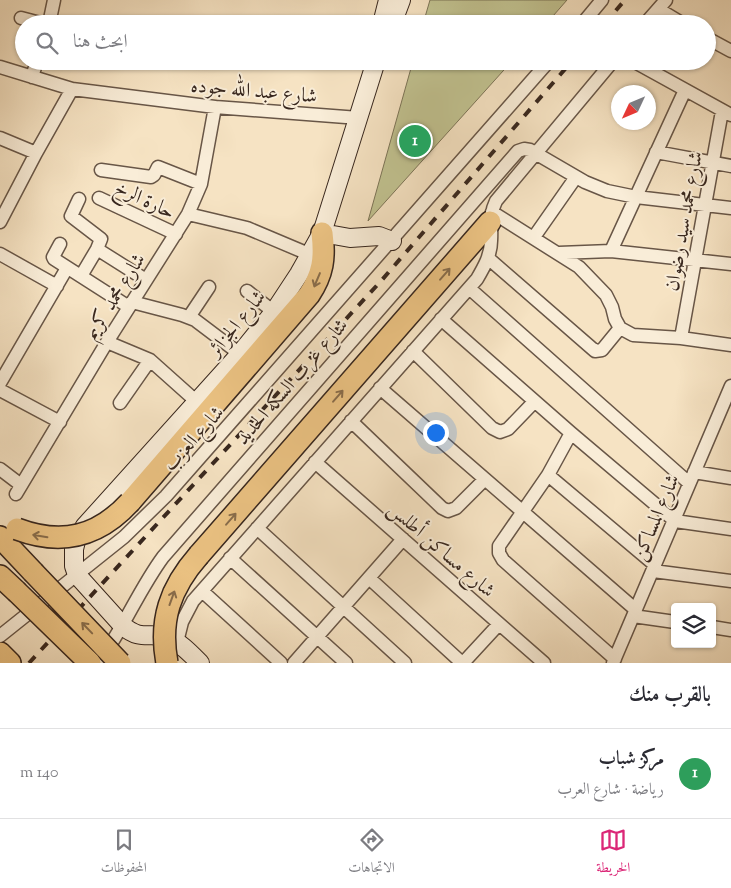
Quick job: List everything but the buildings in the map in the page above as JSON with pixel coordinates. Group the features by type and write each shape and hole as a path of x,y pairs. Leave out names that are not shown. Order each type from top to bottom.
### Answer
{"highway":[{"path":"167,663 164,649 166,614 175,590 188,568 491,217"},
{"path":"6,529 47,538 78,536 93,531 120,514 310,296 323,262 322,233"},
{"path":"6,529 33,572 120,663"},
{"path":"0,576 90,663"},
{"path":"0,653 10,663"}],"street":[{"path":"51,15 54,0"},
{"path":"384,15 388,0"},
{"path":"396,15 402,0"},
{"path":"590,15 602,0"},
{"path":"653,15 662,5 673,15"},
{"path":"716,43 731,51"},
{"name":"شارع عبد الله جوده","path":"0,67 72,89 216,107 359,118"},
{"path":"32,77 34,70"},
{"name":"شارع الجزائر","path":"77,575 74,558 76,541 80,533 240,354 274,312 311,255 322,233 373,70"},
{"name":"شارع العزب","path":"0,636 124,537 166,496 541,70"},
{"path":"177,642 186,612 202,591 480,274 488,258 492,240 491,217 499,197 605,70"},
{"path":"650,70 727,113"},
{"path":"0,222 72,89"},
{"path":"611,251 685,90"},
{"name":"شارع محمد كريم","path":"0,469 18,489 130,304 188,214 201,184 216,107"},
{"name":"شارع محمد سيد رضوان","path":"681,338 712,163 727,113"},
{"path":"0,138 36,153"},
{"name":"شارع غرب السكه الحديد","path":"98,663 123,626 151,573 169,550 513,155 524,149 535,153"},
{"path":"656,152 731,166"},
{"path":"535,153 576,177 607,191 636,197 731,208"},
{"path":"101,170 151,177 158,167 201,184"},
{"path":"534,238 576,177"},
{"name":"حارة الرخ","path":"99,198 176,234"},
{"path":"79,199 71,216 101,238 97,249 81,276"},
{"path":"188,214 247,228 311,255"},
{"path":"491,217 534,238 579,267 606,295 620,328 633,335 681,338 731,345"},
{"path":"322,233 350,238 379,236 392,241"},
{"path":"60,244 53,259 67,268 130,304 189,317 240,354"},
{"path":"97,249 146,280"},
{"path":"559,253 611,251 731,264"},
{"path":"0,254 57,286"},
{"path":"488,258 595,351 602,350 620,328"},
{"path":"0,383 67,268"},
{"path":"189,317 209,286"},
{"path":"469,288 692,477 731,478"},
{"path":"247,291 274,312"},
{"path":"441,319 534,402 674,521 731,529"},
{"path":"107,342 150,360 197,402"},
{"path":"413,351 492,428 500,432 508,429 534,402"},
{"path":"120,403 150,360"},
{"path":"380,388 485,479 634,613 671,621"},
{"name":"شارع المساكن","path":"614,661 730,389"},
{"path":"0,390 60,422"},
{"path":"351,421 442,508 448,511 456,508 485,479"},
{"path":"571,433 548,475 499,546 499,553 502,560 614,661"},
{"name":"شارع مساكن أطلس","path":"315,462 544,663"},
{"path":"548,475 654,568 731,581"},
{"path":"257,528 405,663"},
{"path":"294,663 403,539"},
{"path":"230,558 346,663"},
{"path":"77,575 129,631 140,636 161,636 177,642 200,663"},
{"path":"368,578 463,663 499,624"},
{"path":"202,591 281,663"},
{"path":"716,628 731,630"}],"green space":[{"path":"430,0 567,0 554,15 426,15"},
{"path":"410,70 504,70 368,221"}],"railway":[{"path":"612,15 625,0"},
{"path":"29,663 381,281 564,70"}],"place":[{"name":"مركز شباب","path":"415,141"}]}
